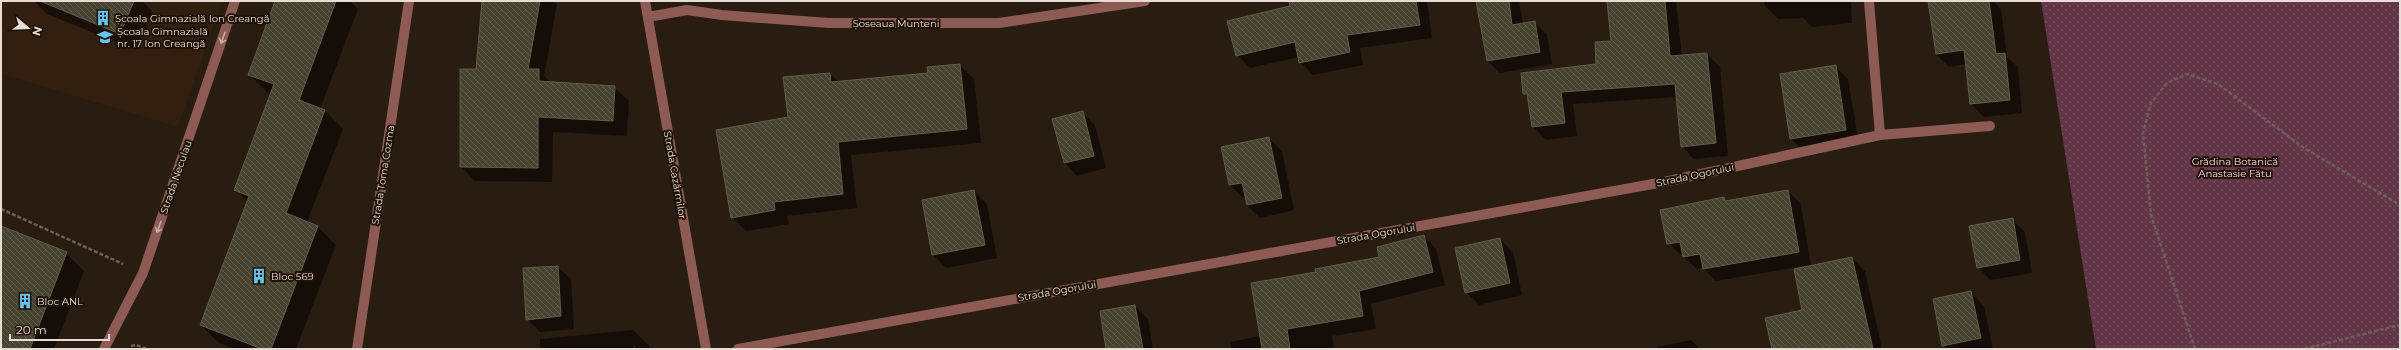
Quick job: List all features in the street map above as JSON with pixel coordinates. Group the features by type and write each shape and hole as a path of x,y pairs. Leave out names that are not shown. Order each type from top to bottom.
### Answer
{"street":[{"name":"Strada Neculau","path":"104,349 143,273 235,1"},
{"name":"Strada Toma Cozma","path":"357,349 409,1"},
{"name":"Strada Cazărmilor","path":"645,1 706,349"},
{"name":"Șoseaua Munteni","path":"648,17 687,10 722,15 829,23 999,23 1145,1"},
{"path":"1869,1 1880,135"},
{"name":"Strada Ogorului","path":"738,349 1664,182 1880,135 1990,126"}],"path":[{"path":"2195,349 2151,215 2144,133 2151,103 2166,83 2187,74 2218,84 2304,148 2400,205"},
{"path":"1,209 143,273"},
{"path":"2304,349 2400,325"}],"shaded area":[{"name":"Școala Gimnazială nr. 17 Ion Creangă","path":"1,1 222,1 178,127 1,74"}],"green space":[{"name":"Grădina Botanică Anastasie Fătu","path":"2041,1 2400,1 2400,349 2096,349"}],"building":[{"name":"Școala Gimnazială Ion Creangă","path":"40,1 134,1 120,34"},
{"path":"275,1 336,1 299,100 325,110 286,213 318,226 271,349 262,349 200,325 249,196 234,190 274,84 248,75"},
{"path":"482,1 540,1 528,69 539,69 539,81 615,86 613,121 538,117 538,168 460,167 460,69 476,69"},
{"path":"1289,1 1416,1 1420,25 1347,35 1350,52 1299,63 1295,42 1236,56 1227,21 1290,6"},
{"path":"1476,1 1509,1 1512,25 1535,21 1540,52 1487,61"},
{"path":"1607,1 1665,1 1670,56 1707,53 1716,143 1681,147 1675,84 1561,92 1565,123 1532,127 1527,94 1523,94 1521,73 1596,64 1595,42 1611,41"},
{"path":"1928,1 1989,1 1996,54 2005,53 2010,100 1970,104 1964,50 1936,54"},
{"path":"960,64 967,129 838,142 843,194 774,202 775,210 731,218 716,130 788,117 783,77 830,73 831,82 928,73 927,67"},
{"path":"1836,65 1846,130 1790,139 1780,74"},
{"path":"1083,111 1094,156 1064,163 1052,119"},
{"path":"1269,137 1282,198 1247,205 1242,183 1229,185 1221,147"},
{"path":"974,190 985,245 932,255 922,200"},
{"path":"1788,190 1799,252 1703,269 1700,254 1683,257 1680,242 1667,244 1660,210 1724,197 1725,201"},
{"path":"2013,218 2020,260 1977,268 1969,226"},
{"name":"Bloc ANL","path":"1,226 67,252 30,349 1,349"},
{"path":"1424,235 1433,272 1359,291 1363,316 1287,329 1290,349 1262,349 1251,283 1316,272 1315,269 1379,257 1377,247"},
{"path":"1500,238 1510,283 1465,293 1455,248"},
{"path":"1852,257 1873,349 1772,349 1765,318 1802,310 1794,269"},
{"path":"558,266 561,316 526,320 523,268"},
{"path":"1971,291 1981,338 1942,346 1933,299"},
{"path":"1135,305 1143,349 1106,349 1100,311"}],"place":[{"name":"Școala Gimnazială Ion Creangă","path":"103,18"},
{"name":"Școala Gimnazială nr. 17 Ion Creangă","path":"105,37"},
{"name":"Bloc 569","path":"259,276"},
{"name":"Bloc ANL","path":"25,301"}]}
